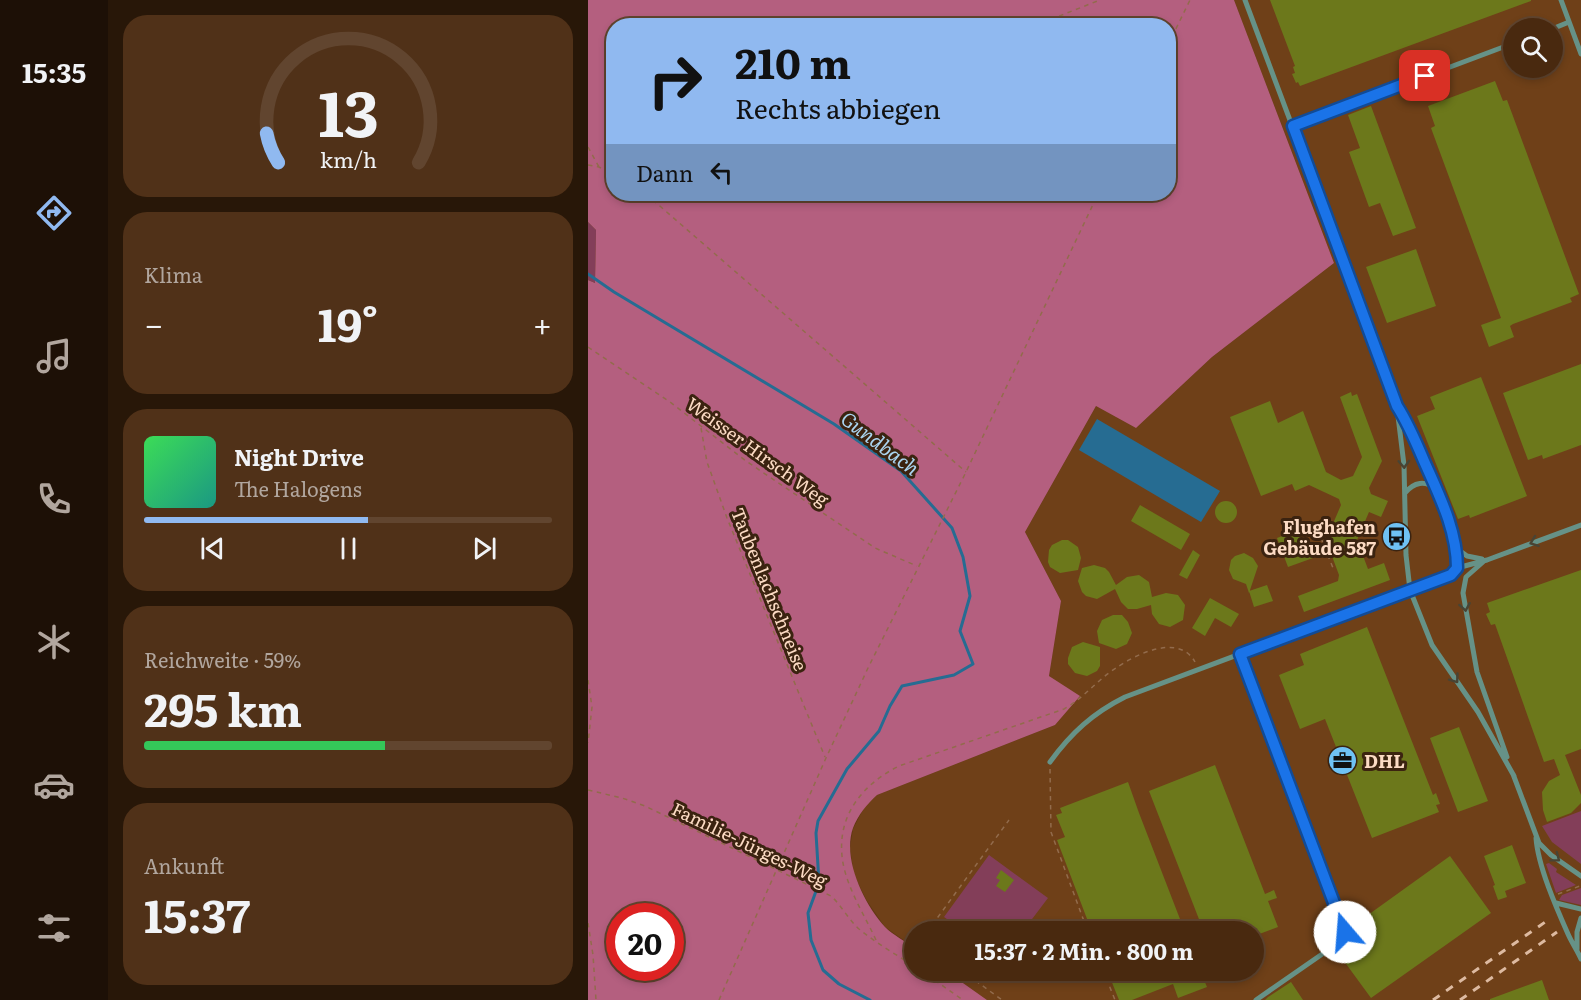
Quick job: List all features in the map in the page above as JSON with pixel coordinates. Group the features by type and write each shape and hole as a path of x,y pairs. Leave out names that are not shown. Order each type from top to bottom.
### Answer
{"lane":[{"path":"1245,0 1397,406 1409,427 1449,520 1456,548 1457,568"},
{"path":"1561,0 1581,54"},
{"path":"1563,24 1569,22"},
{"path":"1293,126 1503,47"},
{"path":"1397,406 1403,448 1406,555 1410,590 1432,645 1479,712 1514,776"},
{"path":"1405,494 1410,487 1419,483 1427,484 1437,490"},
{"path":"1050,762 1080,726 1106,706 1451,575 1457,568 1487,560 1581,525"},
{"path":"1456,548 1472,558 1487,560"},
{"path":"1487,560 1466,577 1462,593 1477,672 1539,843 1551,855 1581,876"},
{"path":"1240,654 1345,932 1341,941 1256,1000"},
{"path":"1535,835 1538,854 1556,903 1578,951"},
{"path":"1556,903 1581,909"},
{"path":"1580,921 1576,938 1581,960"}],"path":[{"path":"1054,18 1100,0"},
{"path":"1176,29 1190,0"},
{"path":"588,147 599,167"},
{"path":"588,165 606,171"},
{"path":"654,201 966,472"},
{"path":"719,1000 826,758 966,472 1095,201"},
{"name":"Weisser Hirsch Weg","path":"588,347 670,402 746,461 875,548 918,567"},
{"name":"Taubenlachschneise","path":"701,427 707,462 727,518 826,758"},
{"path":"1321,538 1333,568"},
{"path":"876,940 853,892 843,864 842,847 843,832 849,813 859,795 879,776 899,766 1064,709 1076,702 1117,667 1154,650 1166,647 1185,650 1191,655 1199,669"},
{"path":"588,680 592,707 588,743"},
{"path":"1050,762 1051,832 1084,921"},
{"name":"Familie-Jürges-Weg","path":"588,790 645,806 831,896 858,927 904,959"},
{"path":"935,921 1009,820"},
{"path":"1557,895 1580,885"},
{"path":"588,923 596,1000"},
{"path":"936,981 963,1000"},
{"path":"976,981 1002,1000"},
{"path":"1107,981 1115,1000"}],"shaded area":[{"path":"588,0 1234,0 1334,263 1212,357 1136,428 1096,406 1025,532 1061,601 1049,676 1080,696 1055,725 877,795 857,819 850,840 853,867 863,894 885,927 904,941 904,981 960,981 987,1000 588,1000 588,280 595,283 596,230 588,222"},
{"path":"1234,0 1581,0 1581,1000 987,1000 960,981 1264,981 1264,921 904,921 904,940 885,927 867,901 854,875 850,848 853,829 865,806 877,795 1055,725 1079,697 1049,676 1061,601 1025,532 1096,406 1136,428 1212,357 1334,263"},
{"path":"588,222 596,230 595,283 588,280"},
{"path":"1581,811 1581,864 1552,842 1542,826"},
{"path":"989,855 1048,898 1031,921 950,921 944,917"},
{"path":"1549,863 1557,869 1556,872 1576,885 1556,893 1546,864"},
{"path":"1581,888 1581,905 1559,900 1562,895"}],"water":[{"path":"1097,419 1220,491 1201,522 1079,450"}],"building":[{"path":"1270,0 1531,1 1300,86 1292,74 1295,73 1293,67 1295,66"},
{"path":"1495,81 1503,101 1507,100 1579,294 1570,298 1572,302 1513,324 1510,326 1514,337 1489,347 1481,325 1501,318 1431,128 1435,126 1428,106"},
{"path":"1371,106 1416,228 1393,236 1380,203 1369,207 1349,152 1360,148 1348,115"},
{"path":"1416,249 1436,306 1387,323 1366,267"},
{"path":"1581,364 1581,445 1543,459 1542,455 1528,460 1503,393"},
{"path":"1481,377 1527,496 1470,518 1469,515 1458,519 1417,416 1435,409 1430,397"},
{"path":"1351,392 1352,396 1357,394 1382,461 1369,488 1371,494 1388,501 1381,517 1369,512 1357,540 1368,569 1384,563 1390,580 1304,612 1298,596 1338,581 1339,575 1326,540 1341,505 1339,499 1309,485 1295,491 1292,484 1261,496 1230,417 1270,401 1278,423 1303,411 1326,472 1341,480 1353,476 1362,457 1340,397"},
{"path":"1226,501 1234,504 1237,512 1234,520 1226,523 1218,520 1215,512 1218,504"},
{"path":"1140,505 1190,534 1181,550 1131,521"},
{"path":"1298,530 1303,544 1308,543 1313,558 1288,567 1277,538"},
{"path":"1068,540 1078,547 1081,558 1078,570 1060,573 1050,567 1049,550 1052,545"},
{"path":"1193,550 1200,555 1187,579 1179,575"},
{"path":"1244,553 1253,558 1258,566 1249,593 1246,584 1233,579 1229,570 1231,560"},
{"path":"1094,565 1105,568 1116,585 1127,577 1139,575 1149,582 1152,597 1166,593 1178,595 1185,605 1183,620 1170,627 1159,624 1152,614 1151,605 1128,609 1121,602 1115,589 1097,599 1086,596 1078,581 1082,568"},
{"path":"1581,570 1581,749 1565,755 1581,795 1581,803 1571,813 1547,822 1543,810 1542,792 1549,781 1560,775 1554,759 1544,762 1495,624 1491,625 1486,614 1490,612 1487,603"},
{"path":"1267,585 1273,601 1254,607 1249,591"},
{"path":"1210,598 1239,614 1231,627 1215,618 1205,636 1192,628"},
{"path":"1113,615 1122,615 1128,622 1132,633 1127,644 1116,649 1099,643 1097,631 1102,620"},
{"path":"1367,627 1433,795 1436,793 1440,804 1436,805 1439,812 1372,838 1325,719 1300,729 1279,675 1304,665 1300,654"},
{"path":"1083,642 1100,647 1100,666 1097,671 1087,676 1075,673 1068,664 1072,647"},
{"path":"1459,727 1488,801 1458,812 1430,738"},
{"path":"1215,765 1265,894 1274,890 1277,898 1268,901 1278,927 1264,932 1264,921 1200,921 1149,791"},
{"path":"1128,782 1181,921 1088,921 1057,840 1065,837 1056,815 1062,813 1060,808"},
{"path":"1512,845 1526,883 1505,891 1507,897 1498,900 1484,856"},
{"path":"1450,856 1491,913 1371,998 1341,957 1365,940 1354,925"},
{"path":"1001,870 1014,880 1005,892 996,886 1000,880 996,878"},
{"path":"1331,930 1334,938 1326,941 1323,934"},
{"path":"1542,980 1549,1000 1490,1000 1490,999"},
{"path":"1111,981 1205,981 1207,987 1178,998 1173,984 1132,1000 1119,1000"},
{"path":"1291,982 1303,1000 1265,1000 1268,997"}],"waterway":[{"name":"Gundbach","path":"588,274 614,292 834,424 901,471 952,528 963,557 970,596 960,631 973,664 954,675 902,686 879,731 847,769 818,821 816,833 819,883 808,913 811,940 823,970 839,984 870,1000"}],"railway":[{"path":"1433,1000 1551,918"},
{"path":"1460,1000 1557,932"}],"place":[{"name":"Flughafen Gebäude 587","path":"1397,536"},
{"name":"DHL","path":"1343,760"}],"route":[{"path":"1345,932 1240,654 1451,575 1457,568 1457,554 1449,520 1409,427 1397,406 1293,126 1425,76"}]}
